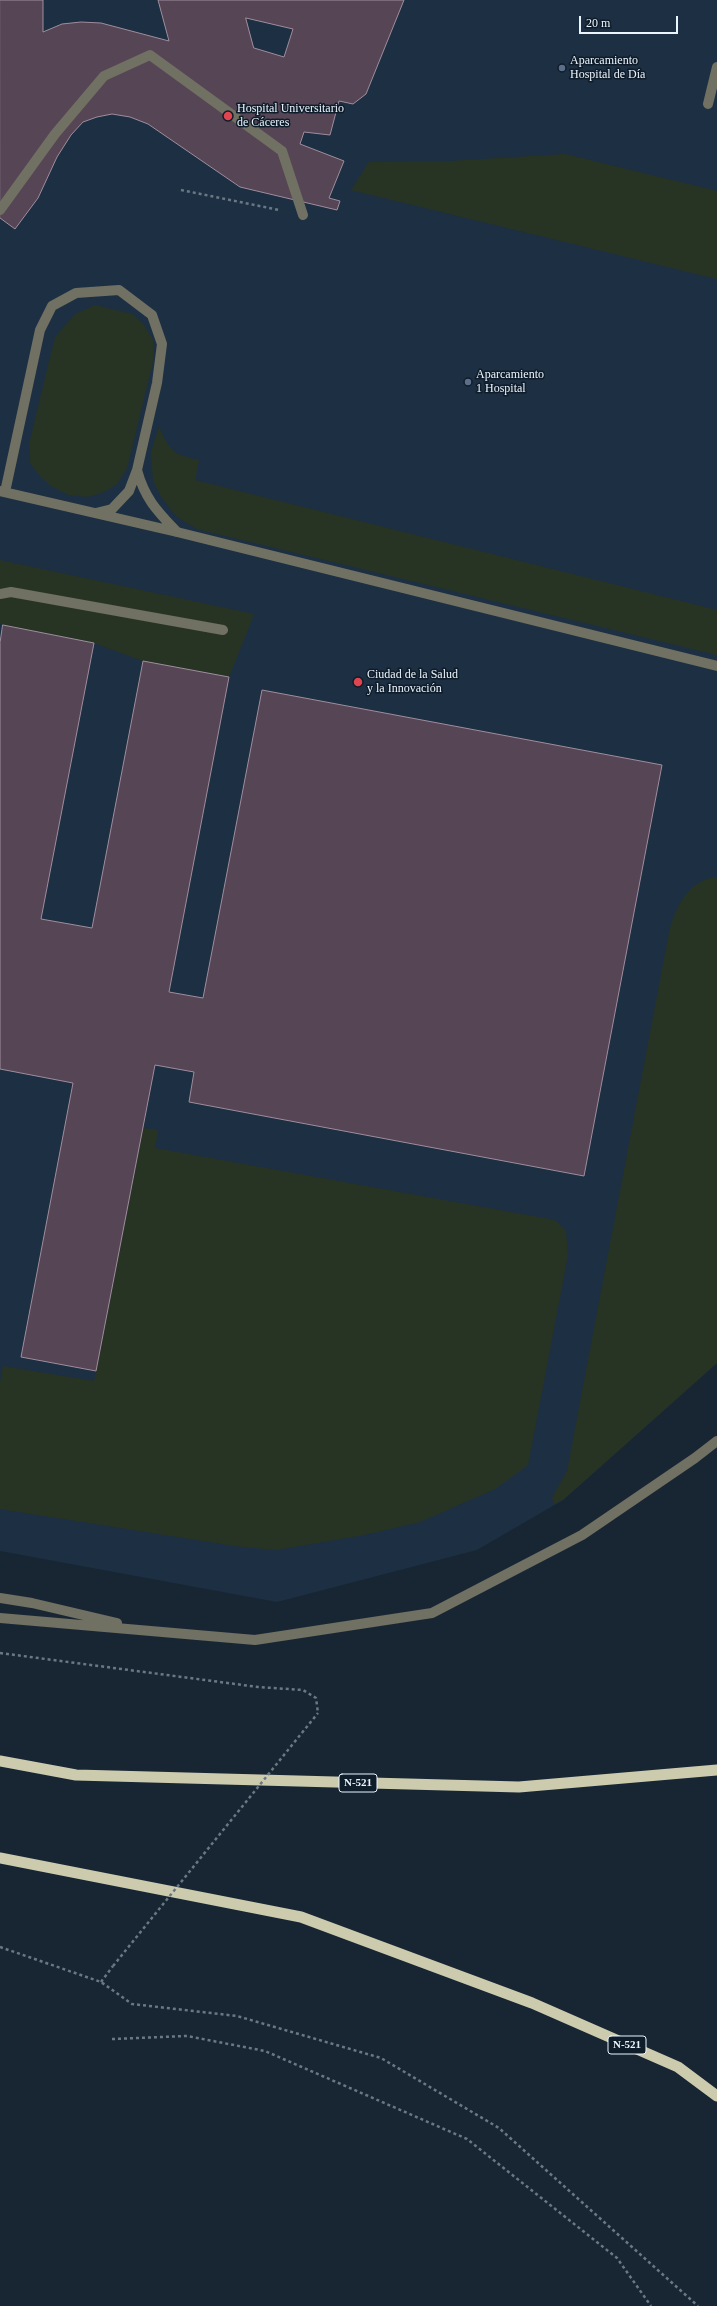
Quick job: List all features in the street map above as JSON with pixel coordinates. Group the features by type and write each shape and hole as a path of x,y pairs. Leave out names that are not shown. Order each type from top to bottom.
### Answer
{"highway":[{"name":"N-521","path":"0,1762 76,1775 519,1787 717,1770"},
{"name":"N-521","path":"0,1858 301,1917 532,2003 678,2068 717,2096"}],"street":[{"path":"0,210 55,134 104,76 150,55 282,151 302,215"},
{"path":"708,104 717,67"},
{"path":"93,513 112,509 121,502 129,491 137,470 157,383 162,344 152,315 119,290 76,293 52,306 40,330 2,492 93,513 177,532 717,666"},
{"path":"137,470 143,490 153,507 177,532"},
{"path":"0,594 11,592 223,630"},
{"path":"0,1618 255,1640 432,1613 582,1535 695,1458 717,1441"},
{"path":"0,1598 32,1603 154,1631"}],"path":[{"path":"181,190 302,215"},
{"path":"0,1653 258,1687 303,1690 316,1698 318,1713 101,1982"},
{"path":"0,1947 101,1982 132,2004 237,2016 381,2058 499,2128 698,2306"},
{"path":"112,2039 187,2036 265,2051 466,2139 618,2258 651,2306"}],"shaded area":[{"name":"Ciudad de la Salud y la Innovación","path":"0,0 717,0 717,1363 563,1500 477,1550 277,1602 0,1551"}],"green space":[{"path":"565,154 717,191 717,279 351,190 369,162 449,161"},
{"path":"95,305 132,314 144,325 153,340 153,361 127,468 117,484 102,493 87,497 69,495 51,486 40,476 30,463 29,444 55,337 75,314"},
{"path":"159,427 166,442 173,451 183,456 199,460 195,480 717,610 717,655 197,529 176,516 162,498 153,481 151,452"},
{"path":"0,560 254,614 229,677 143,661 94,643 0,624"},
{"path":"717,877 717,1363 563,1500 555,1504 552,1498 567,1471 670,927 686,894 699,883 707,879"},
{"path":"143,1128 158,1130 155,1148 555,1220 566,1231 568,1255 528,1465 495,1489 420,1522 364,1535 276,1550 235,1546 0,1509 0,1382 3,1366 94,1381"}],"building":[{"name":"Hospital Universitario de Cáceres","path":"0,0 43,0 43,32 62,24 81,22 101,23 169,41 158,0 404,0 366,94 353,104 339,101 330,135 304,132 300,144 344,161 329,198 340,201 337,210 240,187 148,124 130,117 112,114 83,122 71,135 57,157 38,198 15,229 0,218","holes":["246,18 293,29 284,57 254,48"]},
{"path":"3,625 94,643 41,919 92,928 143,661 229,677 169,992 203,998 262,690 662,765 584,1176 189,1102 194,1072 155,1065 96,1371 21,1357 73,1083 0,1069 0,643"}],"place":[{"name":"Aparcamiento Hospital de Día","path":"562,68"},
{"name":"Hospital Universitario de Cáceres","path":"228,116"},
{"name":"Aparcamiento 1 Hospital","path":"468,382"},
{"name":"Ciudad de la Salud y la Innovación","path":"358,682"}]}
